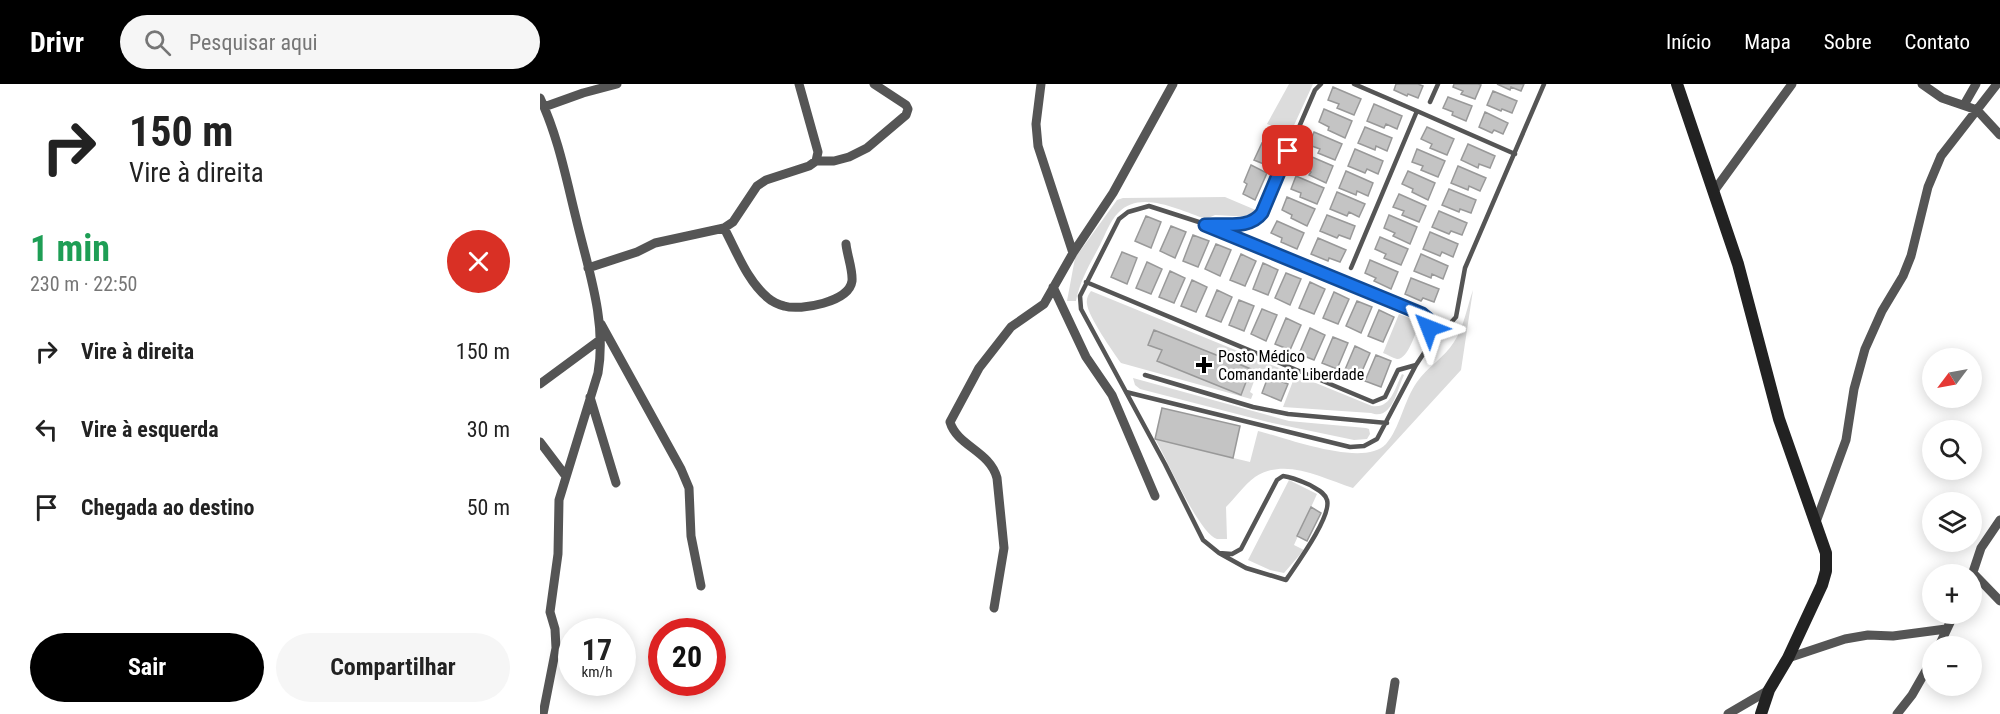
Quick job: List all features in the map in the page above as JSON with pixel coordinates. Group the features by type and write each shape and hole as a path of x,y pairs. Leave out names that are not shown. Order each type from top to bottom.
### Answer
{"street":[{"path":"543,714 556,648 555,629 545,613 558,554 559,500 598,373 601,339 600,322 588,267 556,138 542,103 617,84"},
{"path":"799,84 818,152 816,161"},
{"path":"588,267 637,252 655,243 724,228 733,222 757,186 766,180 809,166 816,161 834,161 849,157 867,148 906,115 908,109 906,105 874,84"},
{"path":"1041,84 1036,124 1038,146 1074,253"},
{"path":"994,608 1004,548 997,478 994,468 986,458 956,434 950,422 979,368 1011,327 1044,304 1113,193 1173,84"},
{"path":"1677,84 1738,264 1779,419 1826,553 1826,571 1822,585 1788,658 1769,690 1761,714"},
{"path":"1714,191 1792,84"},
{"path":"1922,84 1942,98 1977,110 2000,135"},
{"path":"1964,105 1976,84"},
{"path":"1816,522 1846,440 1854,389 1865,349 1911,256 1928,187 1941,156 1997,84"},
{"path":"724,228 751,279 768,298 784,306 802,308 838,299 847,291 852,281 846,244"},
{"path":"1053,287 1086,357 1112,395 1155,496"},
{"path":"600,322 681,469 689,488 691,536 701,586"},
{"path":"540,384 601,339"},
{"path":"590,397 616,483"},
{"path":"540,442 565,476"},
{"path":"1976,564 1981,548 2000,520"},
{"path":"1982,585 2000,601"},
{"path":"1943,636 1949,624"},
{"path":"1788,658 1845,639 1946,629"},
{"path":"1897,714 1922,678"},
{"path":"1390,714 1395,682"},
{"path":"1730,714 1769,690"}],"lane":[{"path":"1205,225 1246,224 1256,220 1262,213 1315,90 1320,84"},
{"path":"1354,84 1515,154"},
{"path":"1430,102 1438,84"},
{"path":"1126,392 1350,447 1364,446 1377,439 1416,365 1426,350 1456,317 1465,268 1544,84"},
{"path":"1351,268 1417,111"},
{"path":"1219,553 1232,554 1241,549 1277,480 1283,476 1290,476 1320,490 1327,498 1328,508 1309,547 1286,579 1246,568 1219,553 1203,540 1081,309 1080,296 1119,219 1128,212 1149,206 1205,225 1422,314 1428,319 1429,328 1426,350"},
{"path":"1086,282 1373,402 1385,397 1398,370 1416,365"},
{"path":"1145,375 1288,414 1386,423"}],"shaded area":[{"path":"1289,84 1313,84 1290,134 1267,124"},
{"path":"1225,197 1258,211 1252,217 1215,215 1206,219 1173,207 1149,202 1127,206 1110,224 1083,279 1076,301 1067,301 1075,258 1117,200 1123,198"},
{"path":"1473,290 1461,370 1353,488 1304,471 1279,469 1267,471 1251,480 1226,507 1227,539 1217,539 1201,524 1155,439 1250,462 1258,431 1324,449 1361,453 1375,451 1386,444 1391,437 1417,382 1454,342 1463,323"},
{"path":"1091,291 1372,406 1388,401 1402,374 1404,375 1393,403 1384,413 1378,414 1283,407 1293,381 1259,368 1250,392 1253,394 1251,399 1121,363 1088,310 1087,300"},
{"path":"1399,314 1420,322 1405,355 1397,359 1383,353"},
{"path":"1133,378 1289,421 1366,428 1369,429 1370,434 1367,439 1354,440 1268,422 1140,389 1135,385"},
{"path":"1289,480 1317,494 1294,545 1304,550 1284,573 1270,570 1248,560"}],"building":[{"path":"1396,84 1423,86 1418,98 1394,90"},
{"path":"1454,84 1481,85 1475,99 1461,94 1463,91 1453,87"},
{"path":"1497,84 1524,84 1521,91 1511,87 1510,90"},
{"path":"1333,87 1361,99 1354,115 1337,108 1339,104 1328,100"},
{"path":"1493,91 1517,101 1512,113 1487,105"},
{"path":"1448,97 1472,106 1466,121 1443,108"},
{"path":"1374,104 1402,116 1397,129 1386,124 1384,128 1367,121"},
{"path":"1324,109 1352,121 1345,138 1328,130 1329,127 1319,122"},
{"path":"1485,112 1508,123 1503,134 1494,130 1492,133 1479,127"},
{"path":"1365,127 1392,138 1387,151 1376,146 1375,150 1358,143"},
{"path":"1427,127 1454,139 1447,155 1430,148 1432,144 1421,139"},
{"path":"1314,132 1342,144 1335,160 1318,153 1320,149 1309,145"},
{"path":"1270,134 1282,139 1271,167 1254,160 1262,143 1265,144"},
{"path":"1468,144 1495,156 1490,168 1479,164 1478,168 1461,160"},
{"path":"1355,149 1383,161 1378,174 1367,169 1365,173 1348,166"},
{"path":"1417,149 1445,161 1438,177 1421,170 1423,166 1412,162"},
{"path":"1305,154 1333,166 1326,183 1309,175 1311,172 1300,167"},
{"path":"1251,165 1267,173 1255,200 1243,194 1247,184 1244,182"},
{"path":"1458,166 1486,178 1480,191 1469,186 1468,190 1451,183"},
{"path":"1346,171 1373,183 1368,196 1357,191 1356,195 1339,188"},
{"path":"1408,171 1435,183 1428,200 1402,184"},
{"path":"1296,176 1324,188 1317,204 1300,197 1301,193 1291,189"},
{"path":"1449,189 1476,200 1471,213 1460,209 1459,212 1442,205"},
{"path":"1337,192 1365,204 1359,217 1349,212 1347,216 1330,209"},
{"path":"1399,194 1426,206 1419,222 1402,215 1404,211 1393,207"},
{"path":"1287,197 1315,209 1307,226 1291,218 1292,215 1282,210"},
{"path":"1439,211 1467,223 1462,235 1451,231 1449,234 1432,227"},
{"path":"1327,215 1355,226 1350,239 1339,235 1337,238 1320,231"},
{"path":"1389,215 1417,227 1410,244 1393,236 1395,233 1384,228"},
{"path":"1146,216 1161,222 1151,248 1135,241"},
{"path":"1277,221 1304,233 1297,249 1281,242 1282,238 1271,233"},
{"path":"1171,226 1186,232 1175,258 1160,251"},
{"path":"1430,232 1458,244 1453,257 1442,252 1440,256 1423,249"},
{"path":"1193,235 1209,241 1198,267 1183,261"},
{"path":"1380,237 1408,249 1401,265 1384,258 1386,254 1375,249"},
{"path":"1318,238 1346,250 1340,262 1329,258 1328,261 1311,254"},
{"path":"1216,244 1231,250 1220,276 1205,269"},
{"path":"1122,252 1137,258 1127,284 1111,277"},
{"path":"1241,254 1256,261 1245,286 1230,280"},
{"path":"1421,254 1448,266 1443,279 1432,274 1431,278 1414,271"},
{"path":"1370,260 1398,272 1391,289 1374,281 1376,278 1365,273"},
{"path":"1147,262 1162,269 1151,294 1136,288"},
{"path":"1263,263 1278,270 1268,295 1253,289"},
{"path":"1170,271 1185,278 1174,303 1159,297"},
{"path":"1286,273 1301,279 1290,305 1275,298"},
{"path":"1411,278 1439,289 1434,302 1423,298 1421,301 1405,294"},
{"path":"1192,280 1207,287 1196,312 1181,306"},
{"path":"1310,282 1325,289 1314,314 1299,308"},
{"path":"1217,290 1232,297 1221,322 1206,316"},
{"path":"1334,292 1349,299 1338,324 1323,318"},
{"path":"1239,300 1254,306 1244,331 1229,325"},
{"path":"1357,301 1372,307 1361,333 1346,326"},
{"path":"1262,309 1277,315 1266,341 1251,334"},
{"path":"1379,310 1394,317 1383,342 1368,336"},
{"path":"1286,318 1301,325 1290,350 1275,344"},
{"path":"1310,328 1325,335 1314,360 1299,354"},
{"name":"Posto Médico Comandante Liberdade","path":"1154,330 1251,369 1241,395 1157,361 1162,350 1148,345"},
{"path":"1333,337 1348,343 1337,369 1322,363"},
{"path":"1355,346 1370,353 1359,378 1344,372"},
{"path":"1376,355 1391,361 1381,387 1365,381"},
{"path":"1268,377 1288,384 1281,401 1262,393"},
{"path":"1162,408 1240,426 1233,458 1155,439"},
{"path":"1311,507 1321,513 1307,541 1297,536"}],"place":[{"name":"Posto Médico Comandante Liberdade","path":"1204,365"}],"route":[{"path":"1288,151 1262,213 1256,220 1246,224 1205,225 1422,314 1428,319 1429,328"}]}
